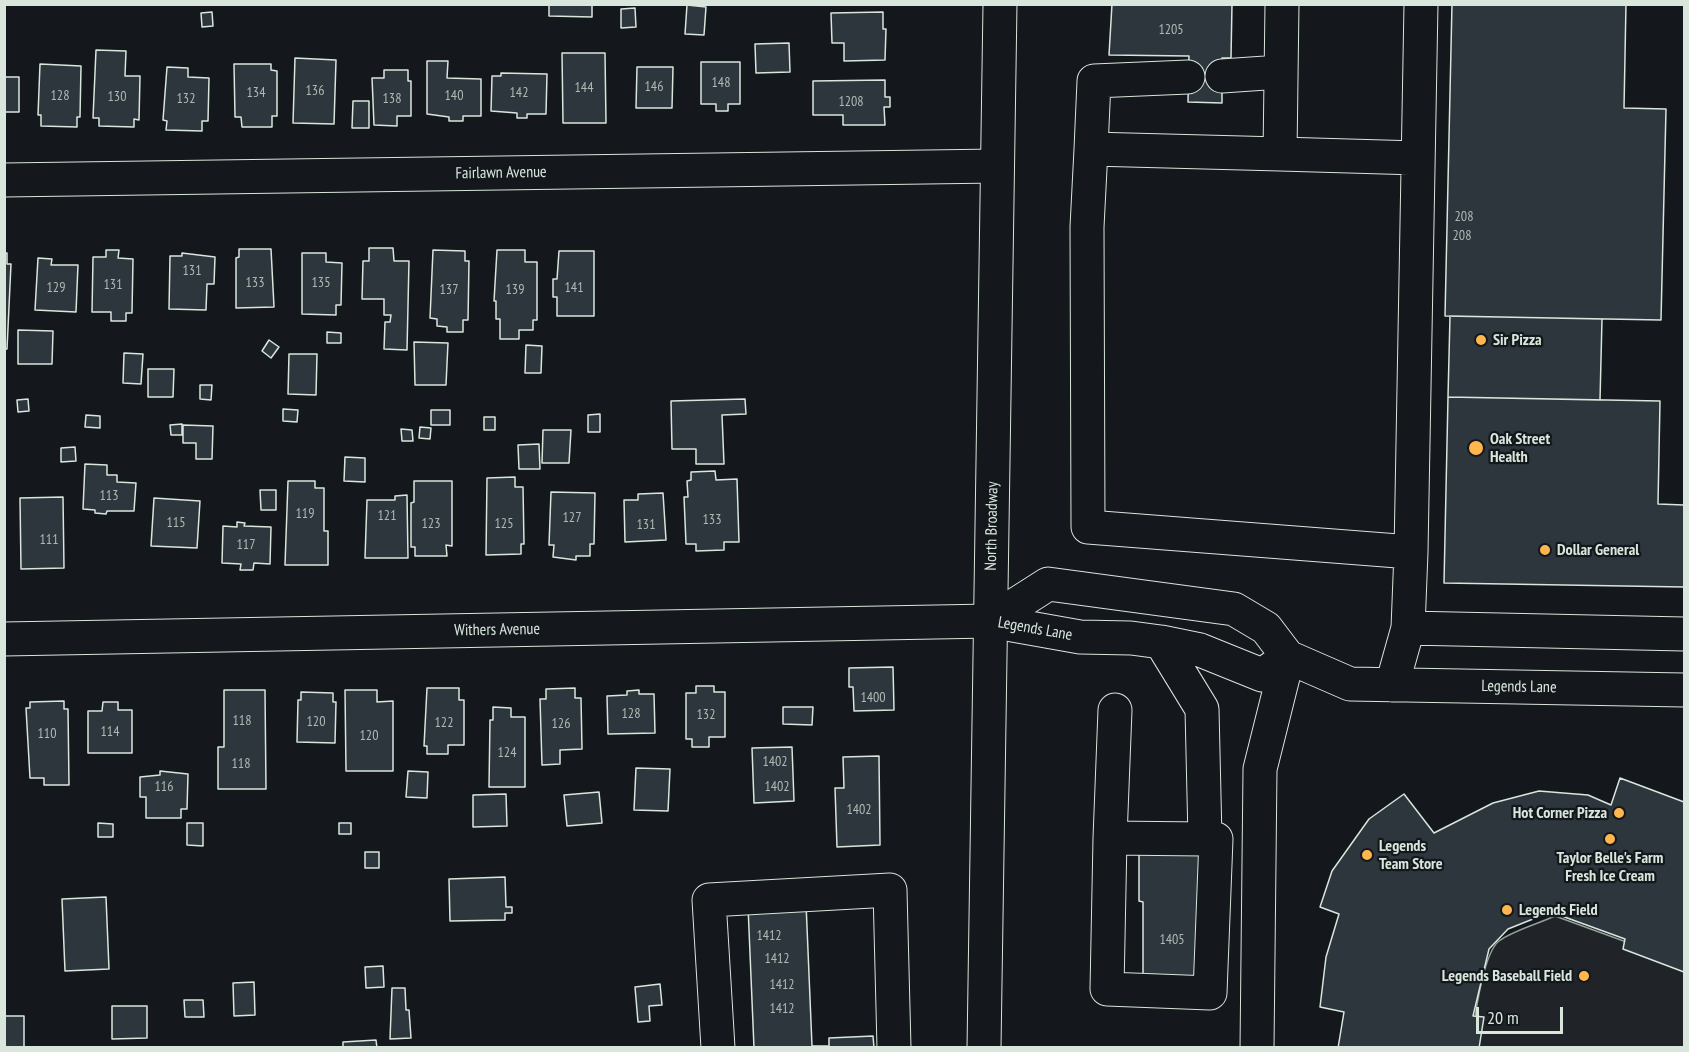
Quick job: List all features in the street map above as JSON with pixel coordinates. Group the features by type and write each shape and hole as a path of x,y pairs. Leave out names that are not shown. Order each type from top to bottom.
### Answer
{"street":[{"name":"North Broadway","path":"984,1047 999,4"},
{"path":"1280,154 1282,4"},
{"path":"1392,685 1408,628 1421,4"},
{"path":"1222,76 1280,72"},
{"path":"1188,77 1095,81 1087,227 1088,527 1411,552"},
{"path":"1091,149 1418,158"},
{"name":"Fairlawn Avenue","path":"4,180 997,166"},
{"name":"Legends Lane","path":"990,621 1048,584 1233,609 1266,628 1288,657 1350,684 1684,690"},
{"name":"Withers Avenue","path":"4,639 990,621"},
{"name":"Legends Lane","path":"990,621 1080,637 1131,638 1161,642 1200,650 1262,675 1288,657"},
{"path":"1408,628 1684,634"},
{"path":"1115,710 1107,989 1210,993 1210,839 1202,709 1161,642"},
{"path":"1257,1047 1260,769 1288,657"},
{"path":"1110,838 1259,842"},
{"path":"718,1047 709,900 890,891 894,1047"}],"shaded area":[{"name":"Legends Baseball Field","path":"1555,916 1684,963 1684,1047 1470,1048 1483,975 1493,948 1499,941 1511,934"}],"building":[{"path":"549,4 592,4 592,17 549,16"},
{"path":"1112,4 1232,4 1231,58 1222,58 1222,103 1188,102 1189,56 1109,55"},
{"path":"1452,4 1626,4 1624,108 1666,109 1661,320 1445,316"},
{"path":"687,5 706,7 704,35 685,34"},
{"path":"635,8 636,27 621,28 621,9"},
{"path":"212,12 213,26 202,27 201,13"},
{"path":"883,12 883,29 886,29 885,60 844,61 844,43 832,43 831,13"},
{"path":"789,43 790,72 756,73 755,44"},
{"path":"96,50 126,51 125,76 140,76 139,120 134,119 134,127 99,126 99,118 93,118"},
{"path":"562,53 605,53 606,123 563,123"},
{"path":"295,58 336,60 334,124 293,123"},
{"path":"427,61 448,61 447,78 481,79 481,116 463,116 463,121 449,121 449,117 427,114"},
{"path":"701,62 740,62 740,104 728,104 728,111 716,111 716,104 701,104"},
{"path":"40,64 81,66 80,117 77,117 77,127 41,126 41,115 38,115"},
{"path":"234,64 271,64 271,70 277,71 277,116 272,116 272,127 242,127 241,117 235,117"},
{"path":"167,67 188,68 188,77 209,78 208,121 202,121 202,131 166,130 167,121 163,120"},
{"path":"637,67 673,67 672,108 636,108"},
{"path":"384,70 408,70 408,81 411,81 411,116 397,116 397,126 374,125 372,78 384,78"},
{"path":"501,73 547,74 546,114 527,114 527,118 517,118 517,113 491,111 492,76 501,76"},
{"path":"4,77 19,77 19,112 4,112"},
{"path":"885,80 885,97 890,97 890,107 884,107 885,125 843,125 843,115 813,115 813,81"},
{"path":"353,101 369,101 369,128 352,128"},
{"path":"369,248 393,248 394,261 409,261 407,350 384,349 385,322 390,322 391,315 384,315 384,299 362,299 363,261 369,261"},
{"path":"239,249 271,249 274,307 236,308 236,258 239,257"},
{"path":"106,250 119,250 118,258 133,259 132,313 126,313 126,321 111,321 111,312 92,312 93,257 106,257"},
{"path":"433,250 465,251 465,261 469,261 468,320 463,320 463,332 447,332 447,327 437,326 437,319 430,318"},
{"path":"497,250 525,250 525,262 537,262 537,320 533,320 533,330 519,330 519,339 500,339 500,319 496,319 496,301 494,301"},
{"path":"559,251 594,251 594,316 557,316 557,297 553,297 553,279 557,279"},
{"path":"4,253 7,253 7,264 11,264 7,349 4,349"},
{"path":"182,253 215,257 214,284 207,284 206,310 169,309 170,256 182,256"},
{"path":"302,253 326,253 326,262 342,263 341,305 336,305 336,315 302,314"},
{"path":"38,258 52,259 51,265 78,265 76,312 35,310"},
{"path":"1450,316 1602,319 1600,400 1448,397"},
{"path":"18,330 53,331 52,364 18,364"},
{"path":"327,332 341,333 341,343 327,343"},
{"path":"269,340 279,347 271,358 262,351"},
{"path":"414,342 448,343 446,385 415,385"},
{"path":"526,345 542,346 541,373 525,373"},
{"path":"124,353 143,354 141,384 123,383"},
{"path":"289,354 317,354 316,395 288,394"},
{"path":"148,369 174,369 173,397 148,397"},
{"path":"200,385 212,385 211,400 200,399"},
{"path":"1448,397 1660,401 1658,504 1684,505 1684,587 1444,583"},
{"path":"28,399 29,411 18,412 17,400"},
{"path":"745,399 746,414 722,415 724,464 696,464 696,449 672,449 671,401"},
{"path":"283,409 298,410 297,422 283,421"},
{"path":"431,410 450,410 450,425 431,425"},
{"path":"600,414 600,432 588,432 588,415"},
{"path":"86,415 100,416 100,428 85,427"},
{"path":"484,417 495,417 495,430 484,430"},
{"path":"182,424 182,435 171,435 170,425"},
{"path":"183,425 213,426 212,459 196,459 196,443 183,443"},
{"path":"420,427 431,428 430,439 419,438"},
{"path":"401,429 412,430 413,441 402,441"},
{"path":"543,430 571,430 569,463 542,463"},
{"path":"539,444 540,469 519,469 518,445"},
{"path":"75,447 76,461 61,462 61,448"},
{"path":"345,457 365,458 365,482 344,481"},
{"path":"85,464 107,465 107,475 117,475 117,482 136,483 134,511 107,511 106,514 83,509"},
{"path":"715,471 716,480 737,479 739,542 724,542 724,550 696,551 696,544 686,544 684,497 688,497 687,481 691,480 691,472"},
{"path":"515,477 515,487 523,487 524,544 521,544 521,554 486,555 487,478"},
{"path":"288,481 315,481 315,488 324,488 324,531 328,531 328,565 285,565"},
{"path":"414,481 452,481 452,546 446,545 447,556 415,556 415,547 411,547 411,503 414,502"},
{"path":"260,490 276,490 276,510 261,510"},
{"path":"551,492 595,493 594,544 590,544 590,556 576,556 576,560 553,557 554,545 549,545"},
{"path":"663,493 666,540 625,542 624,500 638,500 638,494"},
{"path":"407,495 408,558 365,558 367,500 395,500 395,496"},
{"path":"63,497 64,568 21,569 20,498"},
{"path":"154,498 200,501 197,548 151,546"},
{"path":"237,522 245,523 244,526 271,527 270,564 254,563 253,570 240,570 241,564 222,563 223,526 237,527"},
{"path":"893,667 894,710 854,711 853,687 849,687 849,668"},
{"path":"696,686 714,686 714,692 725,692 725,737 709,737 709,747 692,747 692,739 686,739 686,693 696,693"},
{"path":"427,688 459,688 459,700 464,700 464,745 448,745 448,754 427,754 427,746 424,746"},
{"path":"575,688 575,698 581,698 582,749 560,750 560,764 542,765 540,699 546,699 546,689"},
{"path":"224,690 265,690 266,789 218,789 218,747 224,747"},
{"path":"345,690 377,690 377,702 393,701 393,771 346,771"},
{"path":"639,690 639,694 654,694 655,733 608,734 607,696 627,695 627,691"},
{"path":"301,692 333,693 333,702 336,702 335,743 297,742 298,700 301,700"},
{"path":"64,701 64,709 68,709 69,785 44,785 44,778 30,778 26,708 30,708 30,702"},
{"path":"103,702 118,702 118,710 132,710 132,753 88,753 88,711 102,711"},
{"path":"493,707 511,708 511,717 525,717 525,787 489,787 490,720 493,720"},
{"path":"783,707 813,707 812,725 783,724"},
{"path":"792,747 794,801 754,803 752,748"},
{"path":"879,756 880,845 837,847 835,788 844,788 843,757"},
{"path":"636,768 670,769 668,811 634,810"},
{"path":"160,771 188,774 187,809 181,809 181,818 146,818 146,797 140,797 140,777 160,775"},
{"path":"408,771 428,772 427,798 406,797"},
{"name":"Legends Field","path":"1620,778 1684,802 1684,972 1623,949 1625,939 1559,915 1543,915 1508,929 1489,949 1473,1016 1484,1017 1479,1048 1338,1048 1344,1012 1320,1007 1326,957 1339,914 1320,907 1332,871 1369,819 1404,794 1434,833 1493,803 1539,791 1588,795 1611,805"},
{"path":"599,792 602,823 567,826 564,795"},
{"path":"506,794 507,826 473,827 473,795"},
{"path":"98,823 113,824 113,837 98,837"},
{"path":"187,823 203,823 203,846 187,845"},
{"path":"339,823 351,823 351,834 339,834"},
{"path":"1139,850 1201,850 1201,979 1143,979 1143,902 1139,901"},
{"path":"365,852 379,852 379,868 365,868"},
{"path":"505,877 506,907 512,907 512,913 505,913 505,920 450,921 449,879"},
{"path":"106,897 109,969 65,971 62,899"},
{"path":"806,903 812,1046 829,1046 829,1038 873,1036 874,1048 754,1048 748,906"},
{"path":"383,966 384,987 366,988 365,967"},
{"path":"254,982 255,1015 234,1016 233,983"},
{"path":"660,984 662,1005 649,1006 650,1021 638,1022 635,987"},
{"path":"392,988 405,988 411,1038 390,1039"},
{"path":"184,1000 203,1000 204,1017 185,1017"},
{"path":"112,1006 147,1006 147,1038 112,1039"},
{"path":"4,1016 24,1016 24,1048 4,1048"},
{"path":"376,1040 377,1048 343,1048 343,1042"}],"place":[{"name":"Sir Pizza","path":"1481,340"},
{"name":"Oak Street Health","path":"1476,448"},
{"name":"Dollar General","path":"1545,550"},
{"name":"Hot Corner Pizza","path":"1619,813"},
{"name":"Taylor Belle's Farm Fresh Ice Cream","path":"1610,839"},
{"name":"Legends Team Store","path":"1367,855"},
{"name":"Legends Field","path":"1507,910"},
{"name":"Legends Baseball Field","path":"1584,976"}]}
